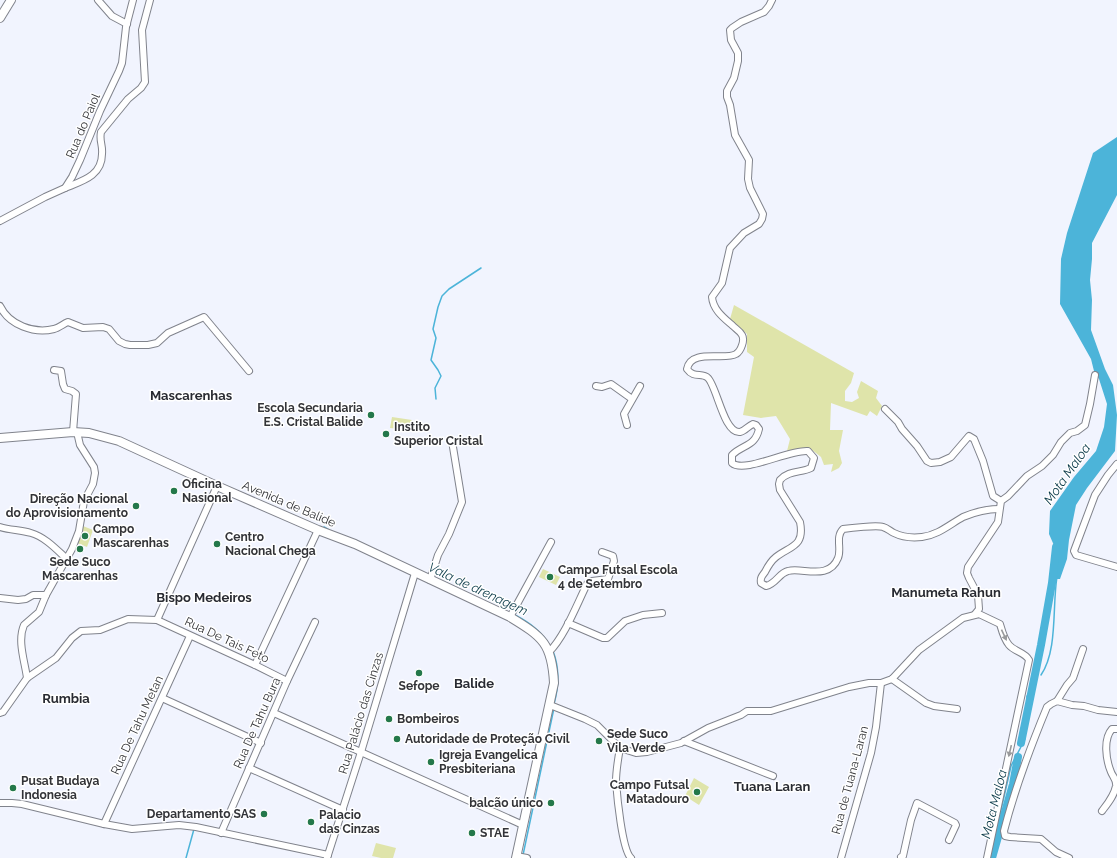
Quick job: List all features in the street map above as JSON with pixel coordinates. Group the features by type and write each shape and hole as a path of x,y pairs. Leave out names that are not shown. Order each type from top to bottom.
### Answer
{"main road":[{"path":"0,18 11,0"},
{"name":"Avenida de Balide","path":"0,438 75,432 90,433 119,441 217,486 318,530 355,544 415,573 431,578 510,617 534,631 546,646 552,649"},
{"path":"516,857 554,707 552,649"}],"street":[{"path":"98,0 106,11 124,23"},
{"name":"Rua do Paiol","path":"65,188 80,160 122,63 124,23 133,0"},
{"path":"0,221 45,197 94,175 100,165 102,155 100,138 101,132 128,99 141,88 145,82 142,30 150,0"},
{"path":"772,0 764,12 741,22 732,28 730,32 731,40 738,53 738,61 736,71 727,91 727,97 730,105 735,135 749,160 748,179 750,188 763,214 759,224 744,233 730,248 722,283 712,297 712,303 725,319 741,333 743,337 742,345 740,350 732,356 712,356 692,360 687,366 687,370 693,375 703,376 709,379 730,428 733,431 743,431 753,424 756,425 759,430 755,440 751,444 732,455 732,463 735,466 740,467 751,465 800,451 808,451 814,458 811,468 805,471 798,470 790,472 780,480 780,490 800,522 800,536 795,546 777,556 770,563 761,578 761,583 766,586 770,586 788,570 812,572 829,568 838,559 840,549 839,537 843,529 878,526 883,527 895,534 923,537 939,532 965,516 985,510 999,509"},
{"path":"0,306 12,320 27,329 48,330 59,327 68,322 83,328 103,327 109,329 119,341 138,346 157,343 168,333 204,317 250,371"},
{"path":"27,678 21,641 22,631 24,625 39,612 41,604 75,542 79,531 84,501 93,484 95,473 94,467 80,445 75,432 76,394 65,389 61,371 54,370"},
{"path":"975,614 979,609 979,601 967,573 968,568 998,522 1001,501 1008,496 1027,476 1042,466 1053,455 1061,442 1070,433 1077,431 1084,426 1090,404 1095,374"},
{"path":"596,386 602,387 611,384 632,399"},
{"path":"627,425 624,414 640,386"},
{"path":"885,409 898,422 927,461 931,463 940,462 951,457 969,436 974,438 983,461 993,496 1001,501"},
{"path":"431,578 438,555 449,534 462,502 452,441"},
{"path":"1117,464 1095,495 1074,551 1076,555 1117,567"},
{"path":"0,713 4,712 27,678 56,658 72,638 81,631 100,630 128,619 157,620 217,486"},
{"path":"0,527 39,536 67,559"},
{"path":"255,665 318,530"},
{"path":"510,617 551,542"},
{"path":"552,649 568,623 587,584 592,581 608,579 614,561 613,556 602,552"},
{"name":"Rua Palácio das Cinzas","path":"328,856 415,573"},
{"path":"0,598 18,600 26,599 33,595 46,595"},
{"path":"568,623 603,638 607,638 625,621 662,613"},
{"path":"554,707 585,718 596,725 620,748 636,753 647,752 681,743 708,728 741,715 747,710 771,711 849,687 869,683 882,683 892,679 927,643 963,618 979,614 1000,624 1001,630 1008,644 1025,654 1029,660 987,858"},
{"name":"Rua De Tais Feto","path":"157,620 287,681"},
{"name":"Rua De Tahu Bura","path":"221,833 287,681 315,622"},
{"name":"Rua De Tahu Metan","path":"104,824 190,636"},
{"path":"1069,858 1056,852 1041,839 1005,836 1004,831 1022,770 1034,736 1047,707 1057,701 1073,678 1083,649"},
{"path":"892,679 926,703 957,710"},
{"name":"Rua de Tuana-Laran","path":"841,858 871,753 882,683"},
{"path":"162,698 261,743"},
{"path":"1057,701 1098,710 1117,712"},
{"path":"274,713 523,825"},
{"path":"1102,811 1109,802 1116,786 1116,781 1111,774 1108,765 1107,742 1109,733 1112,729 1117,729"},
{"path":"684,741 773,776"},
{"path":"620,748 617,759 616,781 623,837 626,851 631,858"},
{"path":"249,768 343,810"},
{"path":"902,857 911,820 917,803 955,823 956,825 949,840"},
{"path":"0,804 22,804 104,824 132,829 180,825 328,856"},
{"path":"516,857 527,858"}],"green space":[{"path":"734,305 854,373 851,383 845,391 845,401 852,402 859,398 857,392 861,381 878,391 876,398 882,406 877,416 870,411 867,416 831,403 830,430 843,430 839,451 842,463 839,468 831,472 833,464 824,465 821,457 811,449 787,451 790,439 776,416 761,418 743,415 754,357 747,352 747,334 730,319"},
{"path":"392,417 412,420 411,430 390,428"},
{"name":"Campo Mascarenhas","path":"83,526 93,530 87,547 77,543"},
{"name":"Campo Futsal Escola 4 de Setembro","path":"543,569 560,577 556,585 539,577"},
{"name":"Campo Futsal Matadouro","path":"694,778 709,787 699,805 685,796"},
{"path":"376,843 396,848 393,858 372,856"}],"water":[{"path":"1117,137 1117,195 1092,243 1090,280 1092,300 1091,330 1105,369 1113,385 1117,415 1115,451 1076,505 1067,559 1060,579 1055,579 1056,550 1049,534 1050,511 1074,477 1096,451 1104,427 1107,404 1091,359 1060,304 1061,259 1067,233 1093,153"}],"waterway":[{"path":"436,399 435,388 441,376 431,360 436,338 433,329 438,307 442,296 449,289 481,268"},
{"name":"Vala de drenagem","path":"324,527 329,530"},
{"name":"Mota Maloa","path":"1021,743 1041,645 1052,583 1056,547"},
{"path":"1041,675 1050,653 1052,641 1057,577"},
{"name":"Vala de drenagem","path":"515,615 536,628 551,648"},
{"name":"Vala de drenagem","path":"553,651 558,671 557,691 554,704"},
{"name":"Mota Maloa","path":"1027,696 1027,702"},
{"name":"Vala de drenagem","path":"523,855 554,708"},
{"path":"996,832 1011,766 1025,739 1025,733"},
{"name":"Mota Maloa","path":"992,858 1013,784 1018,757"},
{"path":"186,858 194,829"}],"place":[{"name":"Escola Secundaria E.S. Cristal Balide","path":"371,415"},
{"name":"Instito Superior Cristal","path":"386,434"},
{"name":"Oficina Nasional","path":"174,491"},
{"name":"Direção Nacional do Aprovisionamento","path":"136,506"},
{"name":"Campo Mascarenhas","path":"85,536"},
{"name":"Centro Nacional Chega","path":"217,544"},
{"name":"Sede Suco Mascarenhas","path":"80,549"},
{"name":"Campo Futsal Escola 4 de Setembro","path":"550,577"},
{"name":"Sefope","path":"419,673"},
{"name":"Bombeiros","path":"389,719"},
{"name":"Autoridade de Proteção Civil","path":"397,739"},
{"name":"Sede Suco Vila Verde","path":"599,741"},
{"name":"Igreja Evangelica Presbiteriana","path":"431,762"},
{"name":"Pusat Budaya Indonesia","path":"13,788"},
{"name":"Campo Futsal Matadouro","path":"697,792"},
{"name":"balcão único","path":"551,803"},
{"name":"Departamento SAS","path":"264,814"},
{"name":"Palacio das Cinzas","path":"311,822"},
{"name":"STAE","path":"472,833"}],"district":[{"name":"Mascarenhas","path":"191,395"},
{"name":"Manumeta Rahun","path":"946,592"},
{"name":"Bispo Medeiros","path":"204,597"},
{"name":"Balide","path":"474,683"},
{"name":"Rumbia","path":"66,698"},
{"name":"Tuana Laran","path":"772,786"}]}
